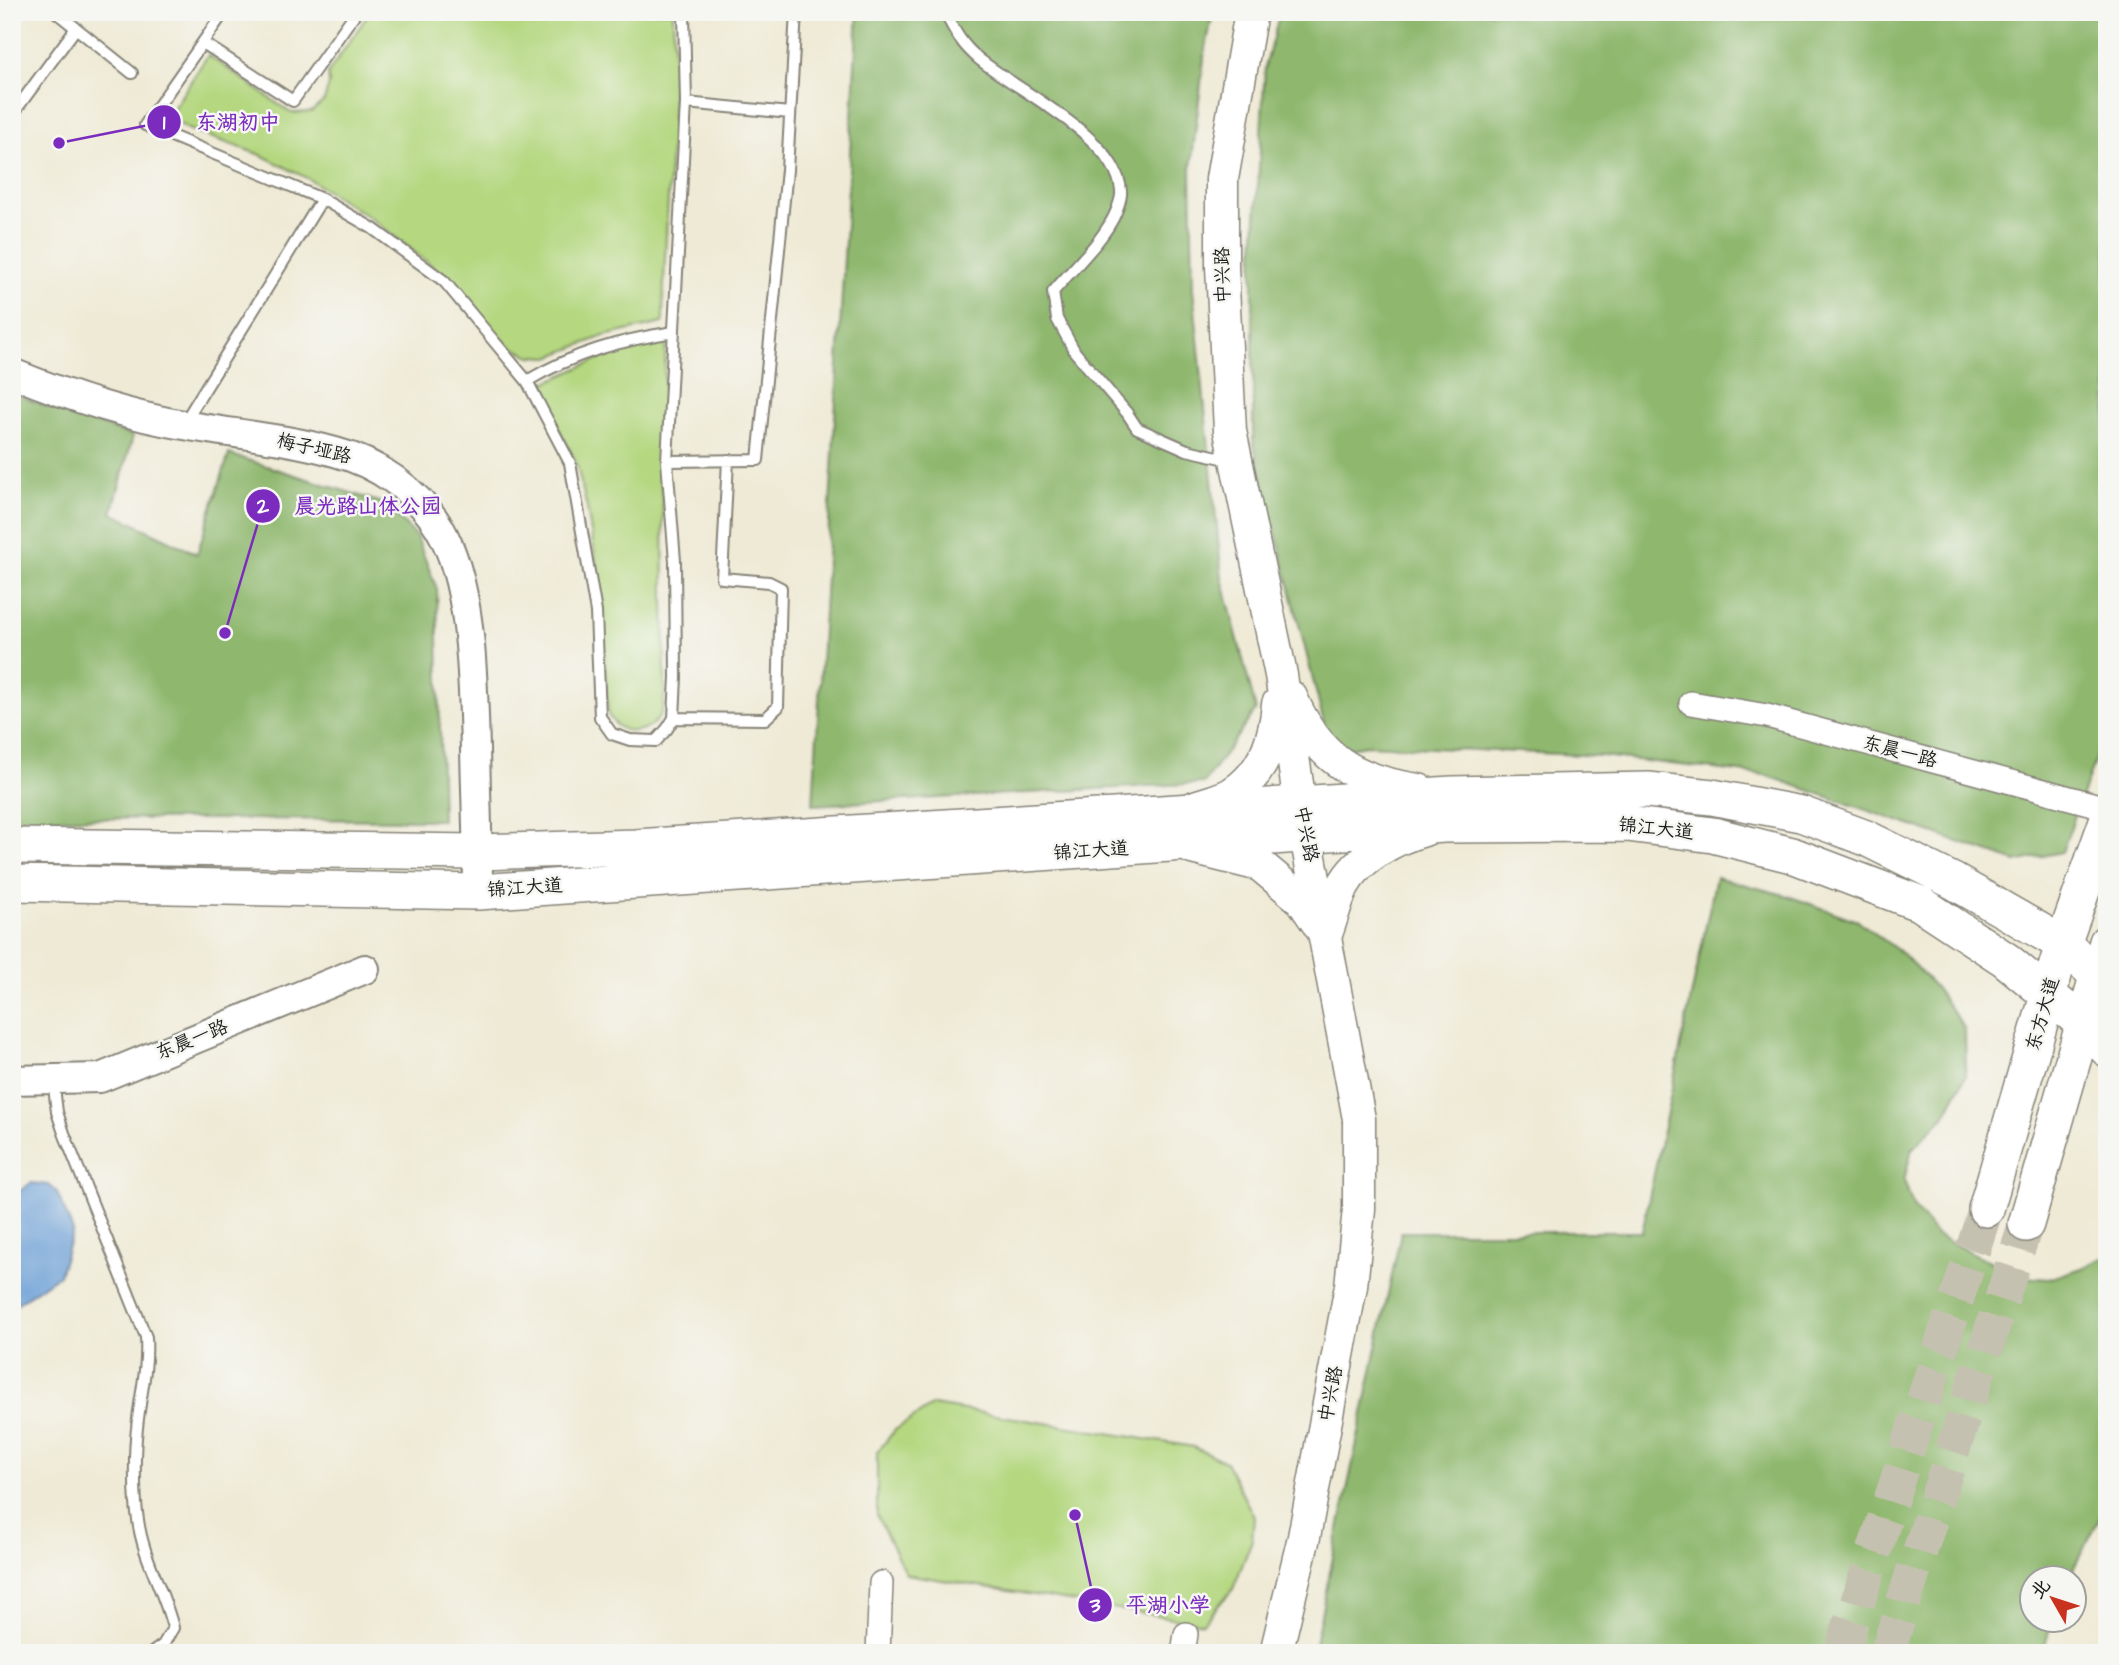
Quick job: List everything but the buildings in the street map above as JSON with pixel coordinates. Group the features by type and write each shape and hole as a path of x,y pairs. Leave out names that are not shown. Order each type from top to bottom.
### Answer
{"main road":[{"name":"中兴路","path":"1251,12 1223,179 1222,267 1230,431 1281,675 1303,820 1359,1119 1359,1209 1346,1313 1304,1537 1276,1653"},
{"path":"1281,675 1298,714 1316,741 1339,764 1358,775 1394,786 1448,809"},
{"path":"1281,675 1277,719 1269,750 1257,771 1232,793 1177,828 1228,856 1260,865 1302,900 1325,935"},
{"name":"锦江大道","path":"12,883 478,892 1177,828 1448,809 1648,790 1712,797 1801,814 1866,838 1953,881 2104,967"},
{"name":"锦江大道","path":"1448,809 1627,824 1713,835 1792,855 1921,904 2006,960 2049,993 2096,1037"},
{"path":"1325,935 1344,885 1366,858 1448,809"},
{"name":"东方大道","path":"1986,1209 2063,944 2107,821"},
{"name":"锦江大道","path":"12,846 478,852 1177,828"},
{"path":"2026,1224 2096,1037 2104,967"}],"street":[{"name":"梅子垭路","path":"12,373 57,392 116,411 182,425 296,443 367,462 388,475 425,507 441,530 457,570 465,602 473,701 478,892"},
{"name":"东晨一路","path":"1691,703 1767,716 2107,808"},
{"name":"东晨一路","path":"12,1080 100,1078 365,969"},
{"path":"878,1653 881,1583"}],"lane":[{"path":"56,12 132,73"},
{"path":"224,12 145,125 322,200 372,228 444,281 527,381 570,463 596,612 600,717 611,734 630,740 656,741 674,718 675,561 667,461 686,103 684,12"},
{"path":"203,43 293,101 356,12"},
{"path":"667,461 758,460 787,170 796,12"},
{"path":"945,12 957,37 979,59 1087,135 1104,153 1117,175 1122,194 1115,215 1053,292 1056,319 1075,352 1137,428 1186,450 1236,461"},
{"path":"12,115 76,28"},
{"path":"686,103 790,113"},
{"path":"182,425 322,200"},
{"path":"527,381 555,363 634,338 674,332"},
{"path":"674,718 765,719 778,707 781,588 769,582 722,578 727,460"},
{"path":"53,1079 57,1112 64,1133 146,1337 147,1360 137,1428 137,1518 143,1545 167,1604 173,1628 163,1645 152,1653"}],"green space":[{"path":"370,12 673,12 673,90 663,323 604,336 549,357 531,356 513,348 495,334 437,270 372,219 307,178 261,155 188,129 175,121 173,109 208,55 291,113 311,112 324,101 329,84 328,73"},
{"path":"858,12 1213,12 1204,58 1191,169 1193,289 1222,578 1256,710 1204,783 813,805"},
{"path":"1280,12 2107,12 2107,726 2062,852 2016,862 1765,775 1602,756 1366,745 1331,751 1253,442 1253,267 1265,67"},
{"path":"666,342 660,468 663,514 664,701 662,711 655,722 644,729 631,731 618,726 608,715 601,591 587,508 576,462 538,386 621,349"},
{"path":"12,392 133,436 112,513 197,554 229,454 385,504 416,536 437,589 442,820 12,818"},
{"path":"1716,877 1788,896 1858,921 1904,955 1934,986 1965,1029 1966,1075 1944,1117 1912,1149 1904,1180 1913,1206 1937,1236 2023,1277 2048,1279 2082,1268 2107,1256 2107,1504 2076,1564 2018,1564 2018,1634 2048,1634 2043,1653 1313,1653 1401,1232 1642,1232"},
{"path":"933,1405 1194,1447 1226,1462 1254,1517 1252,1540 1233,1589 1203,1623 906,1574 877,1516 877,1452 895,1430"}],"water":[{"path":"31,1183 49,1185 57,1192 73,1231 59,1275 12,1307 12,1196"}],"tunnel":[{"path":"1841,1653 1986,1209"},
{"path":"1887,1653 2026,1224"}],"place":[{"name":"东湖初中","path":"59,143"},
{"name":"晨光路山体公园","path":"225,633"},
{"name":"平湖小学","path":"1075,1515"}]}
